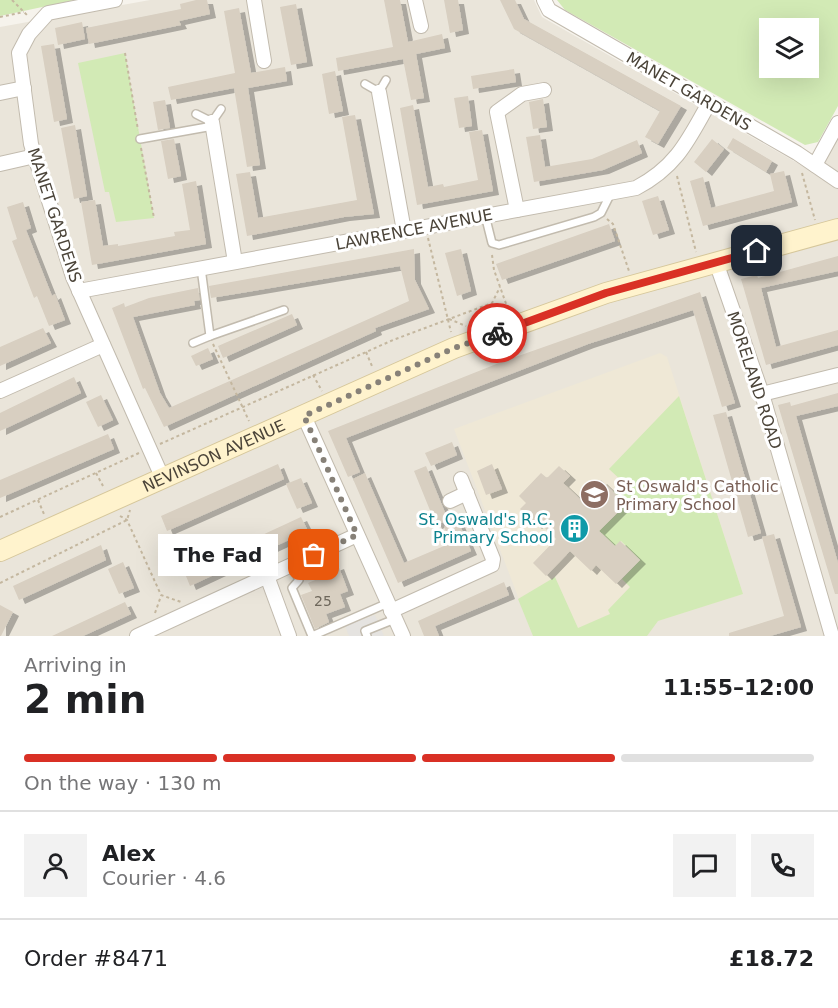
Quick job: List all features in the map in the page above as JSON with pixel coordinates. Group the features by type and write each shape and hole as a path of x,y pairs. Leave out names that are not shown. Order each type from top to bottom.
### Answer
{"street":[{"name":"MANET GARDENS","path":"115,0 48,13 28,34 19,53 35,156 79,291 163,479"},
{"path":"254,0 264,61"},
{"path":"415,0 421,26"},
{"name":"MANET GARDENS","path":"544,0 549,10 797,153 838,181"},
{"path":"0,93 24,88"},
{"path":"517,210 498,112 522,94 544,90"},
{"path":"379,93 404,231"},
{"name":"LAWRENCE AVENUE","path":"79,291 636,188 656,177 673,162 687,143 709,103"},
{"path":"815,165 838,123"},
{"path":"213,124 235,262"},
{"path":"0,164 35,156"},
{"name":"NEVINSON AVENUE","path":"0,551 454,348 634,285 829,231"},
{"name":"MORELAND ROAD","path":"708,264 762,394 832,636"},
{"path":"0,391 104,345"},
{"path":"762,394 838,375"},
{"path":"304,416 403,636"},
{"path":"391,611 492,565 493,559 461,479"},
{"path":"450,501 467,493"},
{"path":"137,636 357,535"},
{"path":"267,576 289,636"}],"lane":[{"path":"365,84 379,93 386,80"},
{"path":"213,124 221,109"},
{"path":"196,114 213,124"},
{"path":"140,139 213,124"},
{"path":"485,215 492,243 499,245 601,213 611,193"},
{"path":"201,268 210,336"},
{"path":"193,343 284,310"},
{"path":"292,565 298,580 292,588 312,636 391,611"},
{"path":"367,636 365,631 391,611"}],"path":[{"path":"0,17 24,12"},
{"path":"797,153 829,231"},
{"path":"673,162 708,264"},
{"path":"601,213 613,224 634,285"},
{"path":"425,227 449,319 454,348"},
{"path":"492,243 494,270 514,326"},
{"path":"0,517 242,406 393,340 492,303 500,287"},
{"path":"210,336 242,406"},
{"path":"101,507 127,520 161,595 199,608"},
{"path":"0,583 127,520"}],"shaded area":[{"path":"150,0 534,0 542,17 806,168 838,122 838,636 0,636 0,27"},
{"name":"St Oswald's Catholic Primary School","path":"660,353 667,357 743,594 658,621 647,636 533,636 454,429"},
{"path":"375,615 384,636 349,636 345,626"}],"green space":[{"path":"0,0 75,0 0,16"},
{"path":"557,0 838,0 838,106 818,142 805,145 565,10"},
{"path":"125,53 154,218 116,222 109,192 105,192 78,63"},
{"path":"679,396 743,594 658,621 647,636 533,636 518,599 555,577 578,628 610,614 608,610 630,587 622,579 640,560 621,541 615,546 599,531 626,505 613,492 623,482 609,469"}],"building":[{"path":"207,0 210,14 179,21 181,25 89,44 86,28 181,9 180,4"},
{"path":"384,0 400,0 408,42 442,34 445,48 416,54 424,98 411,100 403,59 338,71 336,58 393,47"},
{"path":"444,0 458,0 463,30 450,33"},
{"path":"500,0 515,0 524,19 681,106 658,144 645,137 660,111 514,29"},
{"path":"296,4 307,62 291,65 280,7"},
{"path":"239,8 251,73 285,67 287,81 248,88 260,165 247,167 234,88 171,100 168,87 235,73 224,11"},
{"path":"82,22 85,39 58,45 55,28"},
{"path":"54,44 67,119 54,122 41,46"},
{"path":"514,69 516,82 473,89 471,76"},
{"path":"335,71 343,111 329,114 322,74"},
{"path":"468,96 472,126 459,128 454,98"},
{"path":"543,99 547,127 533,129 529,102"},
{"path":"165,100 170,128 158,130 153,102"},
{"path":"413,105 428,187 443,184 444,187 478,180 469,132 482,130 493,191 417,205 400,108"},
{"path":"355,115 374,214 344,217 247,236 236,174 250,172 258,218 357,200 342,117"},
{"path":"75,125 87,196 74,199 61,128"},
{"path":"540,135 545,167 592,159 637,140 642,153 603,170 534,182 526,137"},
{"path":"733,138 772,161 766,172 727,148"},
{"path":"174,139 181,176 168,179 161,141"},
{"path":"712,139 724,149 706,172 694,162"},
{"path":"784,171 792,202 703,226 690,181 703,177 711,208 774,191 770,174"},
{"path":"196,181 206,244 92,265 81,202 95,200 103,246 118,244 118,246 175,236 174,232 190,230 182,184"},
{"path":"658,196 669,230 653,235 642,201"},
{"path":"23,202 31,228 26,230 52,296 55,294 65,320 49,326 37,296 34,298 12,241 17,239 7,207"},
{"path":"609,224 615,241 502,280 496,264"},
{"path":"414,249 415,280 429,309 375,328 376,331 164,427 145,388 143,389 112,308 124,303 125,307 149,298 198,288 200,300 194,301 195,305 133,317 160,393 169,408 409,301 400,266 211,298 209,286"},
{"path":"461,249 471,291 457,296 445,253"},
{"path":"838,256 838,271 761,288 776,347 838,330 838,345 766,365 741,279 757,275 758,278"},
{"path":"700,292 735,403 722,407 693,310 588,344 346,438 360,472 348,477 328,431 504,361"},
{"path":"292,314 297,325 223,358 218,346"},
{"path":"43,328 51,343 0,366 0,347"},
{"path":"208,348 213,359 196,366 191,356"},
{"path":"74,377 81,393 0,431 0,413"},
{"path":"838,393 838,406 796,416 838,563 838,594 835,594 778,405 790,402 791,406"},
{"path":"101,395 113,420 98,427 86,402"},
{"path":"726,412 761,533 748,537 713,415"},
{"path":"108,434 114,449 0,498 0,480"},
{"path":"452,442 457,455 431,466 425,453"},
{"path":"278,464 284,479 167,531 161,516"},
{"path":"492,464 502,489 486,495 477,471"},
{"path":"426,466 448,520 436,525 414,471"},
{"name":"St. Oswald's R.C. Primary School","path":"559,466 570,476 563,483 581,500 601,480 626,504 599,531 615,546 620,541 640,560 616,584 596,565 591,571 570,551 546,576 533,563 556,539 539,522 536,525 520,509 526,503 519,496 541,473 547,478"},
{"path":"365,473 404,563 451,543 444,527 458,521 471,551 398,583 353,479"},
{"path":"301,478 312,503 297,509 286,484"},
{"path":"301,517 308,531 190,586 184,571"},
{"path":"774,534 801,627 770,636 729,636 729,633 784,616 762,537"},
{"path":"172,539 184,564 169,570 158,545"},
{"path":"101,545 106,560 19,600 13,586"},
{"path":"123,562 134,588 119,594 108,569"},
{"path":"338,565 348,591 340,594 345,607 326,614 329,622 315,629 301,595 312,591 308,583 320,578 318,573"},
{"path":"504,582 509,595 435,626 439,636 424,636 418,621"},
{"path":"125,602 131,614 83,636 52,636"},
{"path":"0,605 13,612 1,636 0,636"}],"way so far":[{"path":"314,555 357,535 304,416 454,348 497,333"}],"place":[{"name":"St Oswald's Catholic Primary School","path":"595,495"},
{"name":"St. Oswald's R.C. Primary School","path":"574,528"},
{"name":"The Fad","path":"314,555"}],"route":[{"path":"497,333 606,293 757,251"}]}
